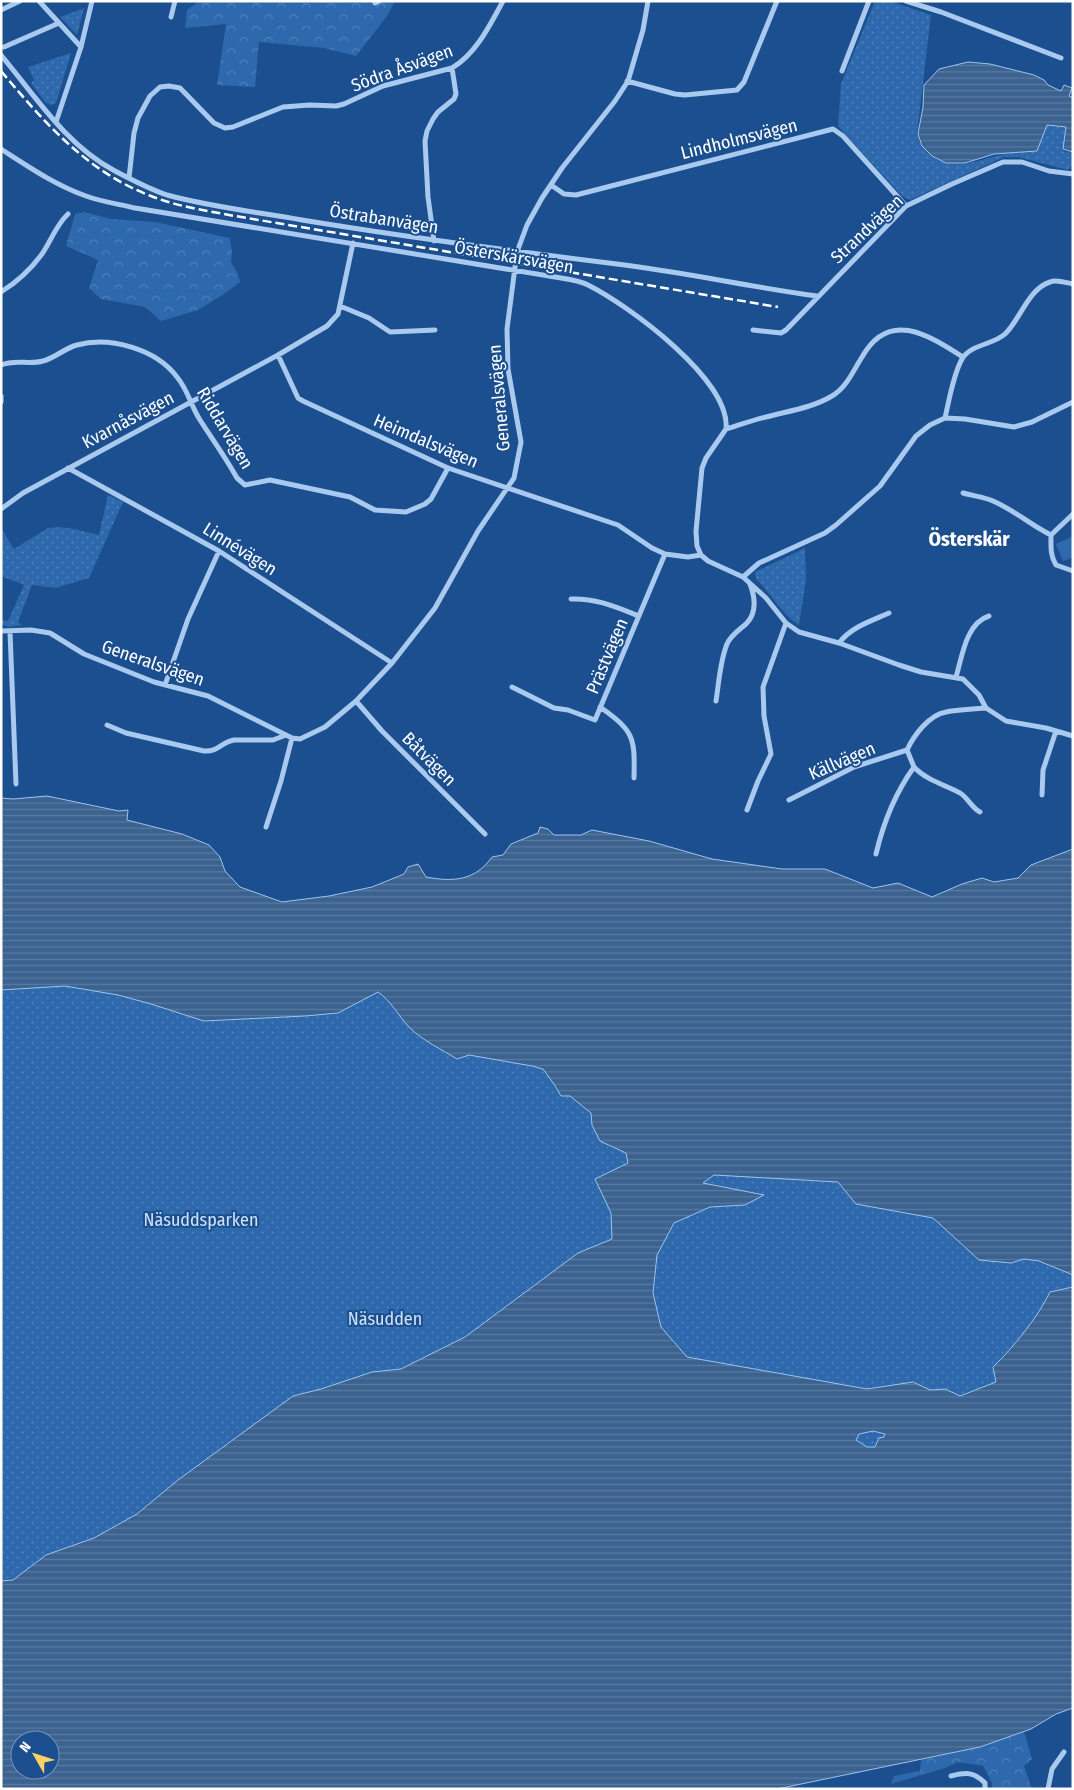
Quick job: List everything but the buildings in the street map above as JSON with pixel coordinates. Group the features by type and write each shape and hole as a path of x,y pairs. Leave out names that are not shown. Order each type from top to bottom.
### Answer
{"street":[{"path":"1,10 20,1"},
{"path":"39,1 81,46"},
{"path":"56,122 81,46 92,1"},
{"path":"171,17 175,1"},
{"name":"Södra Åsvägen","path":"128,178 138,118 150,96 160,87 180,88 214,123 225,128 233,127 283,108 344,104 383,86 452,68 466,59 503,1"},
{"name":"Generalsvägen","path":"2,631 31,630 50,633 84,654 165,685 208,696 292,738 300,739 325,727 356,701 392,663 435,608 478,531 514,478 521,442 511,390 507,354 507,329 517,252 527,225 551,186 615,101 627,81 643,30 648,1"},
{"path":"627,81 685,95 737,90 744,82 777,1"},
{"path":"842,70 870,1"},
{"path":"906,1 1061,58"},
{"path":"4,47 59,23"},
{"name":"Östrabanvägen","path":"1,55 56,122 81,148 96,160 128,178 167,195 215,205 434,241 627,265 817,296"},
{"path":"434,241 428,197 425,141 427,131 433,119 438,112 454,99 456,94 452,68"},
{"name":"Lindholmsvägen","path":"551,186 564,194 576,195 834,129 843,136 906,206"},
{"name":"Österskärsvägen","path":"1,149 53,181 72,191 95,199 135,208 555,277 586,284 622,306 669,341 694,365 721,403 726,429"},
{"name":"Strandvägen","path":"753,330 781,333 791,325 906,206 1003,162 1022,162 1049,171 1073,174"},
{"path":"1,292 34,264 42,254 61,220 68,214"},
{"name":"Kvarnåsvägen","path":"1,509 23,493 278,355 327,326 335,318 340,306 353,243"},
{"path":"946,418 949,400 963,357 972,349 1003,336 1031,298 1046,284 1056,281 1073,284"},
{"path":"340,306 369,318 390,332 435,330"},
{"path":"963,357 929,336 908,330 887,332 872,342 842,389 832,396 805,407 726,429 706,458 702,468 696,531 697,546 701,555 708,561 743,577 766,598 786,623 799,632 839,643 914,670 963,679 974,688 986,708"},
{"name":"Riddarvägen","path":"1,365 10,362 31,363 44,361 75,345 98,342 115,344 147,354 168,367 177,376 190,402 237,478 246,485 270,480 350,497 375,510 406,512 425,504 431,499 448,468"},
{"name":"Heimdalsvägen","path":"278,355 298,398 448,468 618,525 664,554 688,557 701,555"},
{"path":"1,396 1,402"},
{"path":"743,577 758,563 825,533 836,525 880,486 916,436 930,425 946,418 971,419 1005,427 1014,427 1032,422 1073,402"},
{"name":"Linnévägen","path":"68,468 219,551 392,663"},
{"path":"963,493 995,502 1051,535"},
{"path":"1073,514 1051,535 1051,556 1056,565 1073,571"},
{"path":"165,685 188,619 219,551"},
{"name":"Prästvägen","path":"512,687 554,708 568,710 594,720 664,554"},
{"path":"716,701 728,641 752,616 754,594 748,581"},
{"name":"Prästvägen","path":"571,599 586,598 600,601 639,616"},
{"path":"839,643 846,634 863,624 889,613"},
{"path":"956,677 972,628 978,621 989,616"},
{"path":"747,810 758,781 772,754 764,716 763,687 786,623"},
{"path":"1,638 2,631"},
{"path":"10,632 16,784"},
{"name":"Båtvägen","path":"356,701 382,731 485,834"},
{"name":"Prästvägen","path":"600,707 618,720 630,734 635,747 634,778"},
{"path":"980,812 960,793 939,784 914,767 907,750 926,725 941,713 986,708 1013,723 1073,736"},
{"path":"107,725 131,735 212,752 229,741 273,740 286,735"},
{"path":"1042,796 1043,770 1056,731"},
{"path":"266,827 292,738"},
{"name":"Källvägen","path":"788,800 854,767 907,750"},
{"path":"876,854 880,835 887,818 914,767"},
{"path":"1048,1789 1052,1769 1064,1752"},
{"path":"951,1776 963,1773 977,1775 986,1783 985,1789"}],"green space":[{"path":"199,1 395,1 387,16 356,56 324,48 259,42 255,87 217,85 226,24 185,28 187,10"},
{"path":"875,1 889,1 931,15 917,134 921,144 928,153 937,160 946,163 965,164 1009,153 1037,151 1046,124 1066,127 1063,151 1073,153 1073,165 1068,170 1018,157 1004,157 910,200 902,196 838,126 841,84"},
{"path":"84,8 77,35 60,17"},
{"path":"71,53 56,103 52,105 46,103 31,83 34,80 28,67"},
{"path":"84,212 111,219 155,222 230,238 231,262 240,282 198,310 161,321 145,307 101,299 89,288 98,260 66,246 75,214"},
{"path":"108,495 123,502 89,578 55,588 32,585 18,622 22,625 9,627 1,624 1,620 8,621 24,585 1,576 1,528 14,549 48,528 54,527 80,530 99,535"},
{"path":"1073,536 1073,557 1063,561 1056,544"},
{"path":"805,548 806,580 799,625 781,609 756,579 755,572"},
{"name":"Näsudden","path":"1,896 1073,1047 1073,1511 1,1717"},
{"path":"1024,1732 1032,1759 1024,1766 1032,1789 992,1789 992,1783 983,1766 958,1762 945,1768 891,1784 894,1776 920,1771 921,1760 980,1747"}],"shaded area":[{"path":"968,62 990,64 1034,75 1061,91 1064,85 1072,88 1069,96 1073,98 1073,152 1063,149 1066,127 1047,125 1037,151 994,154 965,163 946,163 932,156 922,146 918,134 923,107 924,85 939,69"},
{"path":"47,796 119,811 128,810 127,820 182,834 209,845 220,857 225,871 240,887 282,902 329,896 372,887 404,874 408,867 418,864 426,877 463,878 478,871 492,857 503,855 511,844 538,833 540,827 548,829 554,835 581,835 592,830 649,841 712,859 782,869 825,869 873,888 898,883 932,897 982,878 994,882 1018,878 1031,865 1073,849 1073,1275 1039,1261 1024,1259 1011,1263 979,1260 933,1218 856,1204 838,1182 714,1175 703,1183 764,1195 745,1205 710,1207 674,1223 657,1255 653,1293 661,1327 687,1357 867,1389 913,1382 930,1390 945,1389 960,1396 996,1382 993,1367 1024,1332 1039,1312 1050,1292 1073,1287 1073,1708 1056,1714 1031,1729 980,1747 777,1789 1,1789 1,1581 13,1580 46,1555 94,1538 137,1514 178,1480 293,1396 372,1372 401,1369 465,1337 578,1253 612,1239 611,1213 595,1179 628,1163 626,1153 600,1141 592,1125 591,1113 570,1096 561,1096 543,1069 469,1055 457,1059 414,1032 378,992 338,1013 204,1021 118,995 65,986 1,990 1,798 13,799","holes":["873,1431 885,1434 884,1437 879,1438 875,1447 867,1447 856,1440 859,1434"]}],"railway":[{"path":"1,71 50,127 87,159 107,174 128,186 170,202 229,215 778,307"}],"district":[{"name":"Österskär","path":"969,539"}],"park label":[{"name":"Näsuddsparken","path":"201,1220"}]}
